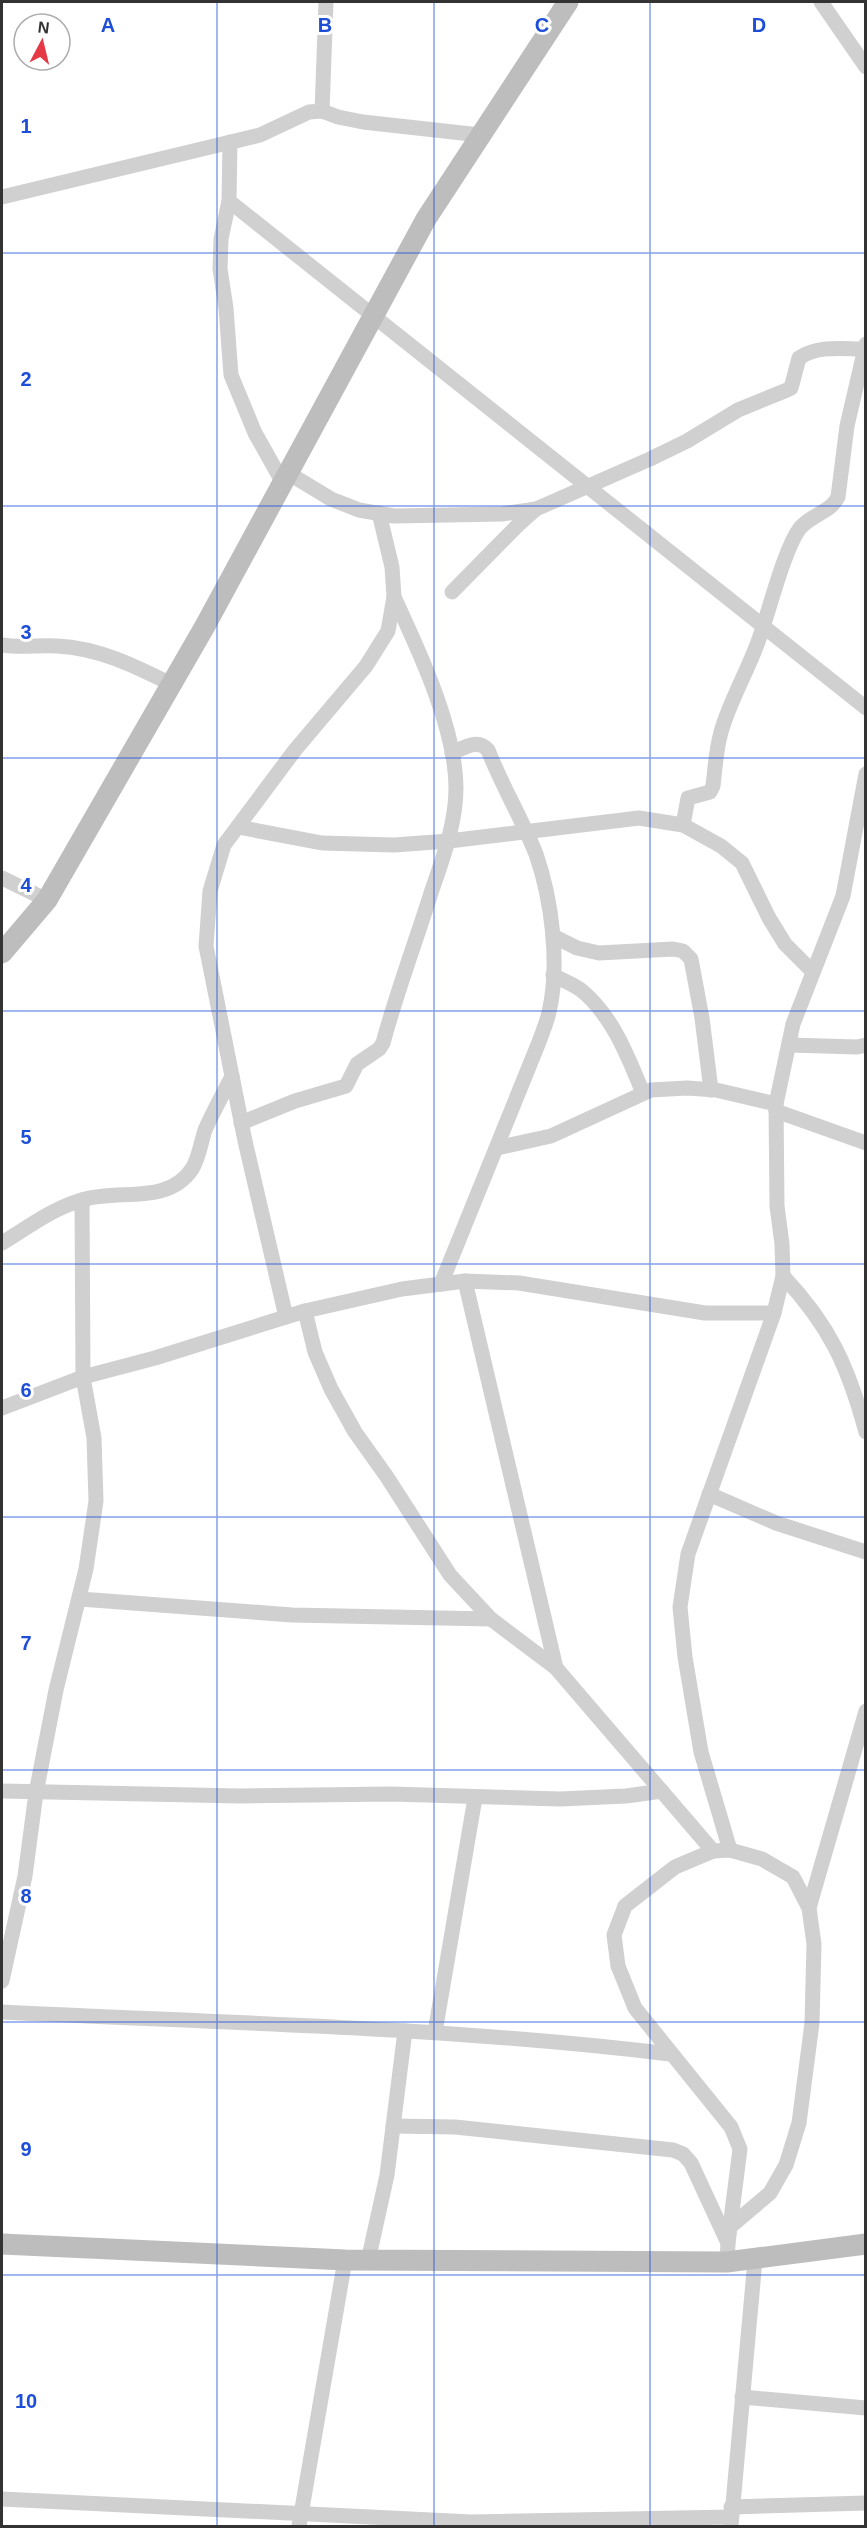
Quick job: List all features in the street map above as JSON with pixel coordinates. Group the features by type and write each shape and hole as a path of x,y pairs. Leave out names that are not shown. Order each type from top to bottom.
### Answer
{"street":[{"path":"322,111 326,2"},
{"path":"2,953 47,900 171,684 426,219 568,2"},
{"path":"821,2 866,68"},
{"path":"2,197 260,135 309,112 322,111 363,122 480,135"},
{"path":"230,142 229,201 221,238 220,269 226,308 231,375 259,440 285,478 359,510 424,517 502,514 536,509 687,441 756,401 791,388 796,365 799,358 805,354 819,349 865,346 847,426 838,497 833,507 815,516 800,528 788,552 763,627 721,733 713,786 710,792 688,798 683,825"},
{"path":"229,201 866,708"},
{"path":"452,592 536,509"},
{"path":"286,1317 241,1123 206,946 210,891 224,845 295,750 366,666 388,631 394,597 392,567 379,513"},
{"path":"241,1123 295,1101 346,1086 357,1064 379,1049 383,1043 401,981 449,841 456,789 452,753 420,651 394,597"},
{"path":"2,645 58,646 97,652 124,660 171,684"},
{"path":"441,1284 497,1148 549,1012 553,975 553,936 548,900 536,856 526,831 483,745 474,743 452,753"},
{"path":"729,1850 701,1752 685,1657 680,1607 688,1554 774,1313 783,1276 777,1206 776,1107 793,1024 843,896 866,774"},
{"path":"238,826 322,843 394,845 449,841 639,818 683,825 722,846 741,863 785,944 813,972"},
{"path":"2,878 47,900"},
{"path":"553,936 577,948 598,953 673,949 683,951 691,959 702,1018 711,1090"},
{"path":"553,975 581,990 607,1018 623,1045 643,1093"},
{"path":"789,1046 857,1047 866,1045"},
{"path":"2,1243 63,1207 82,1200 104,1195 146,1194 169,1190 192,1168 206,1129 232,1076"},
{"path":"497,1148 551,1136 651,1090 675,1089 711,1090 776,1107 866,1143"},
{"path":"2,1981 24,1876 36,1793 56,1690 80,1599 96,1500 94,1438 83,1377 82,1200"},
{"path":"783,1276 810,1304 830,1335 845,1368 866,1432"},
{"path":"2,1408 83,1377 155,1358 305,1311 402,1289 465,1281 519,1283 705,1313 774,1313"},
{"path":"465,1281 556,1668"},
{"path":"305,1311 315,1352 331,1389 355,1432 450,1575 491,1619 556,1668 713,1851"},
{"path":"709,1494 776,1523 866,1552"},
{"path":"80,1599 292,1615 491,1619"},
{"path":"809,1908 866,1711"},
{"path":"2,1791 240,1796 391,1794 560,1799 626,1796 662,1791"},
{"path":"435,2032 475,1798"},
{"path":"728,2253 731,2226 741,2149 731,2127 635,2008 618,1966 614,1935 624,1906 675,1868 713,1851 729,1850 762,1859 793,1877 809,1908 814,1944 812,2023 799,2123 786,2165 770,2193 731,2226"},
{"path":"2,2012 435,2032 591,2044 670,2054"},
{"path":"368,2260 387,2175 405,2031"},
{"path":"393,2126 476,2129 673,2150 683,2154 691,2163 728,2253"},
{"path":"2,2244 345,2260 728,2253 755,2260 866,2244"},
{"path":"300,2521 345,2260"},
{"path":"731,2517 755,2260"},
{"path":"742,2397 866,2408"},
{"path":"2,2499 300,2521 471,2524 731,2517 866,2503"}]}
